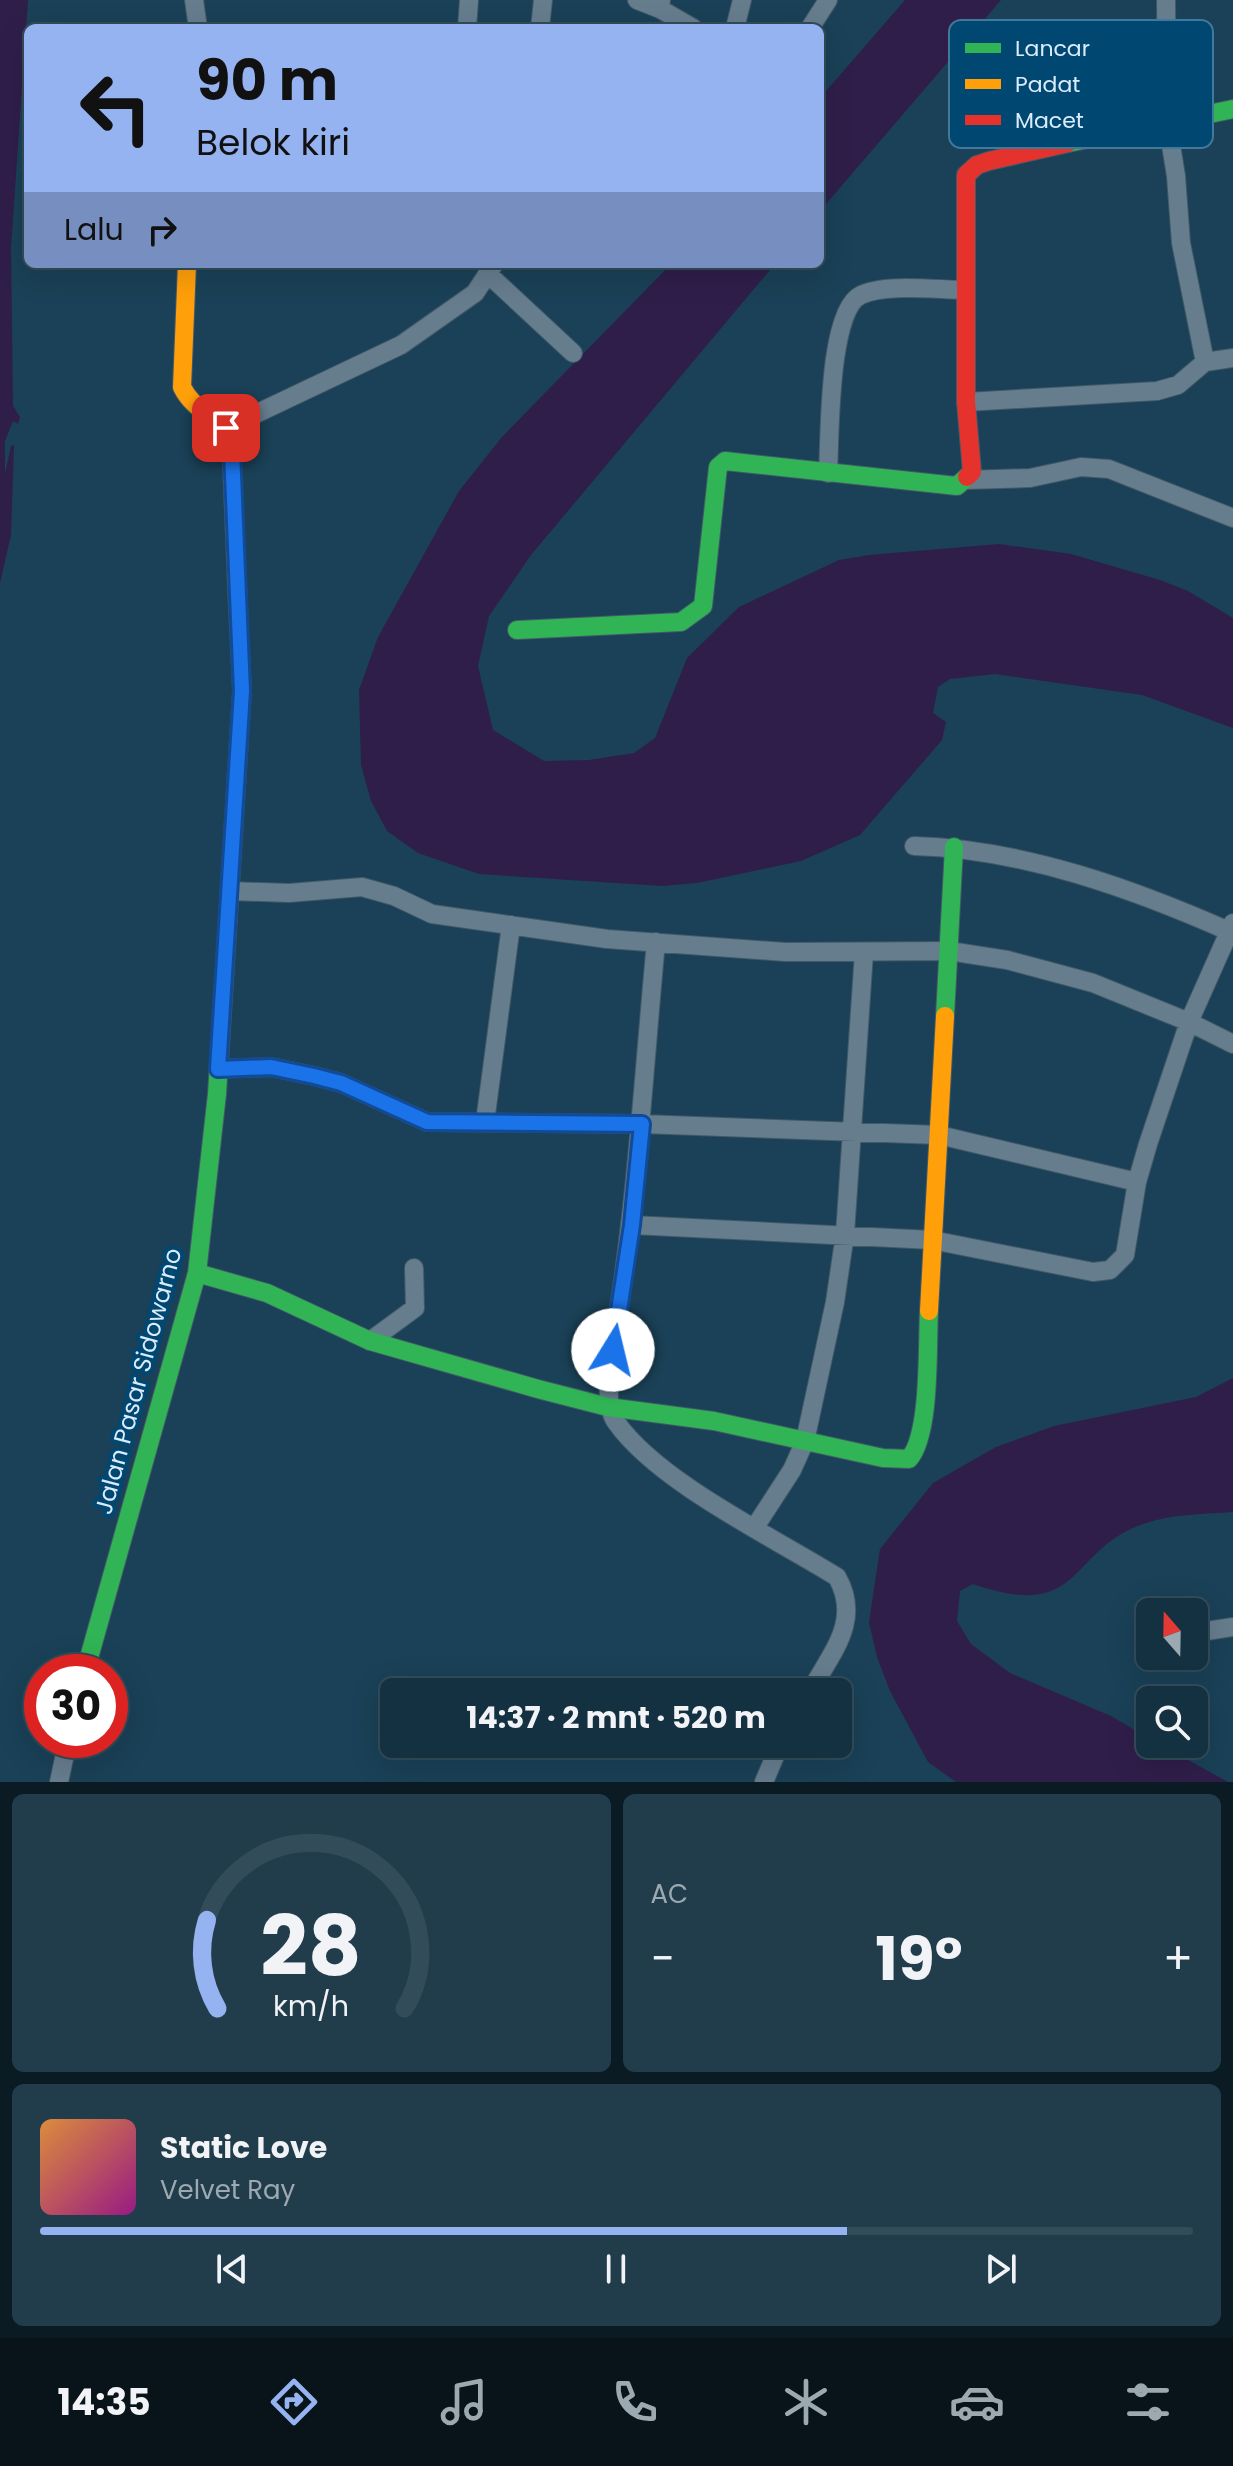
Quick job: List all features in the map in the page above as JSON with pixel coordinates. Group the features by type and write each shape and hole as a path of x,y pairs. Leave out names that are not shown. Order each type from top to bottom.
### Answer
{"street":[{"path":"194,0 197,24"},
{"path":"467,24 469,0"},
{"path":"540,24 543,0"},
{"path":"637,0 661,5 687,24"},
{"path":"739,24 742,0"},
{"path":"813,24 828,0"},
{"path":"1166,0 1166,20"},
{"path":"1213,112 1233,109"},
{"path":"517,630 681,622 703,606 718,467 734,459 828,473 957,486 966,480 972,472 966,402 966,175 989,161 1045,148"},
{"path":"1172,148 1181,243 1205,362"},
{"path":"187,268 182,387 188,401 226,428 401,345 475,293 491,269 573,353"},
{"path":"828,473 837,348 846,309 858,296 876,290 966,290"},
{"path":"966,402 1157,391 1178,385 1205,362 1233,358"},
{"name":"Jalan Pasar Sidowarno","path":"90,1654 197,1273 218,1069 242,691 232,451 226,428"},
{"path":"966,480 1030,478 1081,467 1109,469 1233,518"},
{"path":"632,1225 932,1240 1093,1272 1110,1270 1125,1255 1137,1182 1189,1022 1232,929 1115,887 986,850 914,846"},
{"path":"197,1273 267,1293 370,1341 608,1407 714,1421 883,1458 909,1459 917,1450 924,1401 954,847"},
{"path":"230,891 289,893 362,887 394,896 432,914 656,942 785,952 949,951 1007,960 1093,983 1189,1022 1233,1044"},
{"path":"485,1122 511,925"},
{"path":"656,942 632,1225 613,1350 608,1407 615,1421 654,1463 837,1577 847,1594 849,1614 817,1678"},
{"path":"755,1527 792,1470 805,1441 835,1302 845,1234 864,952"},
{"path":"218,1069 271,1067 341,1083 427,1122 642,1124 939,1135 1137,1182"},
{"path":"370,1341 415,1308 414,1268"},
{"path":"1208,1631 1233,1627"},
{"path":"59,1782 64,1758"},
{"path":"764,1782 774,1758"}],"shaded area":[{"path":"0,0 28,0 11,248 13,406 20,417 18,424 13,421 5,441 5,474 11,446 14,445 11,535 0,583"},
{"path":"905,0 1001,0 984,20 949,20 949,61 824,206 824,93"},
{"path":"667,268 772,268 531,555 489,616 478,666 493,730 544,761 589,760 634,753 655,738 687,658 739,607 839,560 999,544 1071,554 1160,580 1188,591 1233,618 1233,728 1142,695 995,674 950,679 938,687 933,713 946,722 942,740 860,835 801,861 697,883 662,886 479,874 418,853 387,831 371,801 361,765 359,690 378,637 459,491 502,437"},
{"path":"1233,1378 1233,1512 1178,1516 1146,1523 1120,1535 1056,1589 1036,1595 1010,1594 973,1584 960,1591 957,1621 971,1644 1010,1673 1111,1716 1136,1731 1136,1758 1184,1758 1228,1782 956,1782 928,1762 890,1691 877,1657 869,1622 880,1549 933,1483 996,1447 1054,1426 1196,1397"}],"traffic: fast":[{"path":"1213,113 1233,109"},
{"path":"517,630 681,622 703,606 718,467 725,461 957,486 967,477"},
{"path":"90,1654 197,1273 217,1094 242,691 237,585"},
{"path":"945,1016 954,847"},
{"path":"197,1273 267,1293 370,1341 538,1389 608,1407 714,1421 883,1458 909,1459 916,1447 924,1410 929,1311"}],"traffic: slow":[{"path":"187,268 182,387 192,402 231,439 237,585"},
{"path":"929,1311 945,1016"}],"traffic: jam":[{"path":"967,477 972,472 966,402 966,175 977,165 1046,148"}],"route":[{"path":"226,428 231,439 238,546 242,691 218,1069 271,1067 314,1076 341,1083 405,1115 427,1122 642,1124 632,1225 613,1350"}]}
